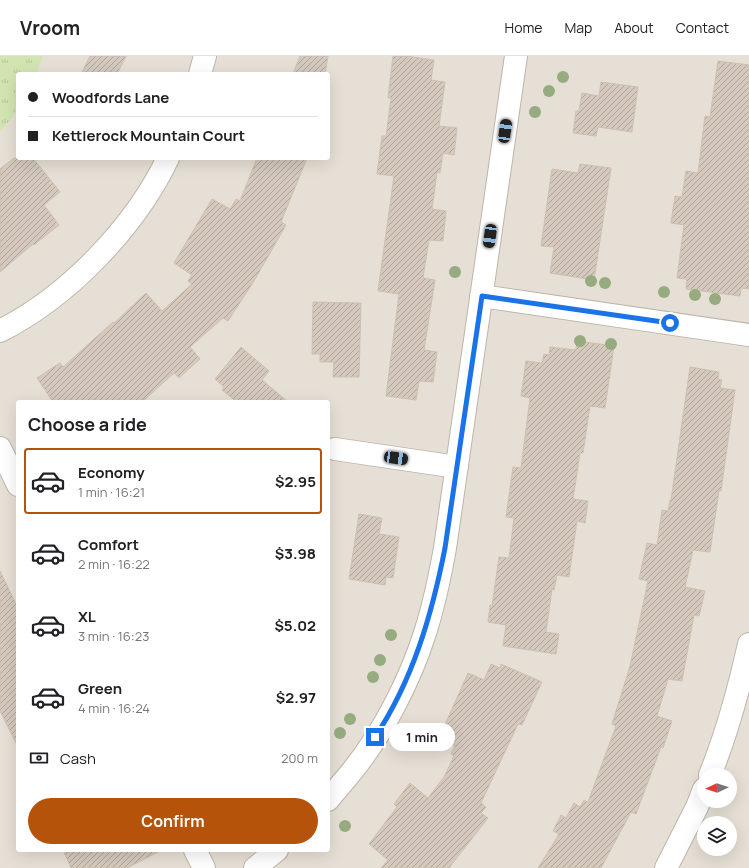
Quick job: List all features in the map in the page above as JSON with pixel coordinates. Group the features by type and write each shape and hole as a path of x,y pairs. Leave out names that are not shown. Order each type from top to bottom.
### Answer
{"street":[{"path":"201,72 205,56"},
{"path":"330,798 354,769 382,726 406,681 425,633 440,577 516,56"},
{"path":"0,330 9,326 50,298 83,271 113,241 140,207 167,160"},
{"path":"482,296 749,335"},
{"path":"0,448 16,481"},
{"path":"335,449 457,467"},
{"path":"713,768 744,691 749,644"},
{"path":"666,868 697,807"},
{"path":"196,852 204,868"},
{"path":"255,868 275,852"}],"shaded area":[{"path":"0,56 749,56 749,868 0,868"}],"green space":[{"path":"0,56 43,56 37,72 16,72 16,108 12,117 0,131"}],"building":[{"path":"90,56 126,56 118,72 82,72"},
{"path":"300,56 328,56 325,72 294,72"},
{"path":"393,56 406,56 434,60 431,80 445,82 439,126 457,128 454,155 443,153 440,173 437,172 432,209 446,211 443,241 429,240 423,278 435,280 424,350 437,352 433,382 419,381 416,400 386,396 399,294 378,291 394,176 377,174 382,136 386,136 391,98 388,98"},
{"path":"718,61 749,65 749,289 741,288 740,296 686,289 687,279 677,278 684,225 671,223 675,196 682,197 686,171 698,173 705,116 710,117"},
{"path":"601,82 638,87 632,132 598,127 596,136 573,133 576,111 579,111 582,93 599,96"},
{"path":"14,158 16,158 16,160 35,160 60,192 44,205 59,225 34,245 33,244 0,272 0,169"},
{"path":"256,160 306,160 281,222 286,225 254,281 228,321 223,318 190,347 200,359 179,378 174,373 144,400 52,400 37,378 60,363 63,367 146,293 162,311 192,284 188,281 192,275 174,263 212,199 230,209 236,199 240,201"},
{"path":"580,164 611,168 594,280 550,273 554,247 541,246 552,169 578,173"},
{"path":"313,302 361,303 359,377 333,377 334,362 320,362 320,354 312,354"},
{"path":"577,341 614,346 605,408 590,406 583,453 580,453 573,499 588,501 585,523 577,521 569,577 557,575 554,590 552,589 546,632 559,634 556,654 503,646 506,625 488,622 490,605 492,606 499,557 509,558 514,518 506,517 513,467 521,468 530,398 521,396 526,361 542,363 544,354 549,355 550,347 576,350"},
{"path":"241,347 269,371 262,380 286,400 234,400 222,390 224,387 215,379"},
{"path":"690,367 719,372 718,379 722,380 720,388 735,390 721,491 719,491 710,552 693,550 685,587 705,591 699,616 694,615 682,681 668,679 657,716 672,721 663,748 661,747 636,814 631,812 601,868 538,868 559,834 553,831 561,815 566,818 574,803 580,807 584,800 588,802 616,726 612,724 630,666 648,581 639,579 647,543 657,545 662,510 668,511 671,500"},
{"path":"359,514 382,518 379,534 399,537 393,578 386,577 385,585 349,579"},
{"path":"0,571 16,604 16,743 0,711"},
{"path":"491,664 500,668 501,664 542,682 522,725 518,724 481,803 486,807 481,813 488,818 449,868 381,868 388,860 369,844 397,807 394,804 410,783 428,798 444,777 454,756 451,754 455,746 439,738 468,673 484,680"},
{"path":"64,852 158,852 127,868 71,868"}],"route":[{"path":"375,737 406,681 425,633 438,584 445,548 482,296 670,323"}]}
